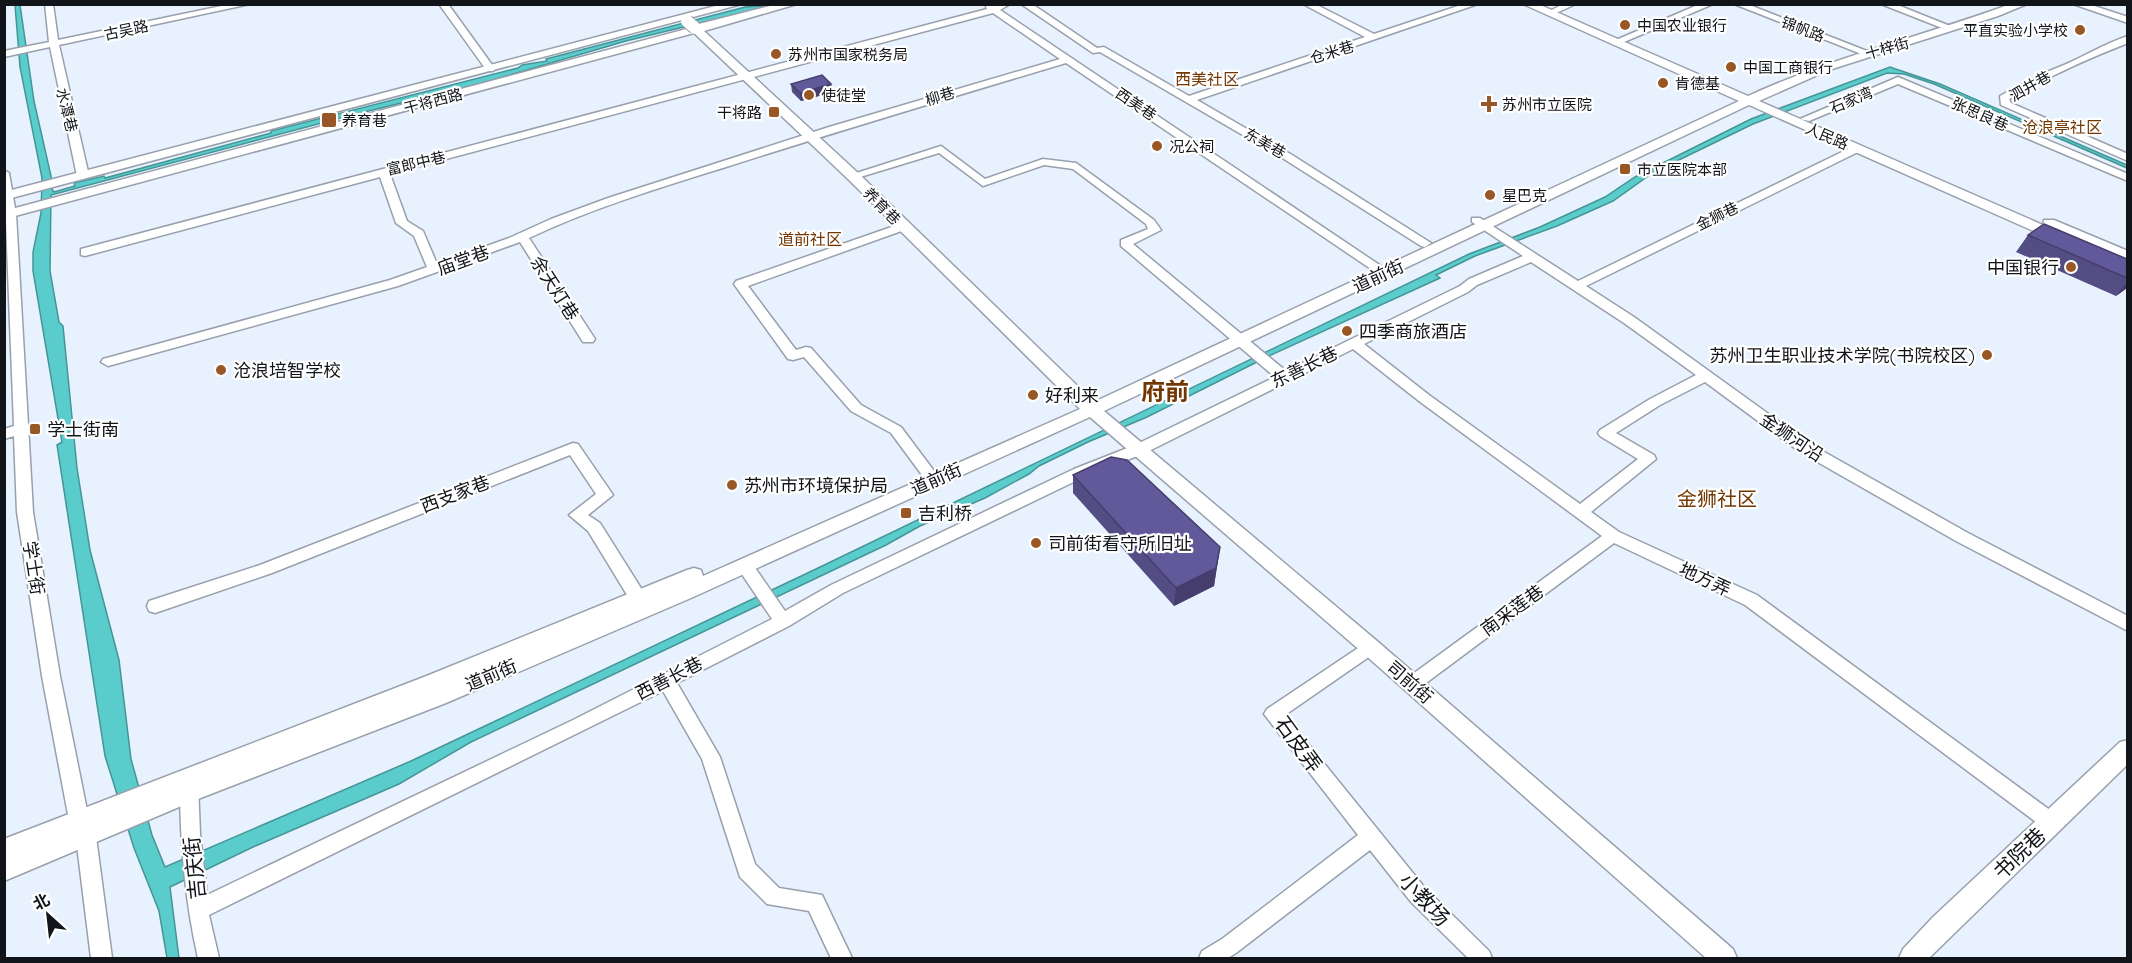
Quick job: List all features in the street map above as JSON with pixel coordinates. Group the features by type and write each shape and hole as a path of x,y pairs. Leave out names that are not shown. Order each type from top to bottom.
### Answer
{"main road":[{"name":"干将西路","path":"8,215 689,22 737,4"},
{"name":"干将西路","path":"6,196 490,69 689,22 792,4"},
{"name":"人民路","path":"1528,4 1753,101 2127,256"},
{"name":"人民路","path":"1539,4 1753,101"},
{"name":"十梓街","path":"1753,101 1797,78 1863,52 2006,4"},
{"name":"十梓街","path":"1863,52 1947,31 2022,4"},
{"name":"养育巷","path":"689,22 853,176 1087,406"},
{"name":"道前街","path":"4,870 111,817 638,598 927,471 1242,340 1480,223 1753,101"},
{"name":"人民路","path":"1797,119 1856,148 2127,265"},
{"name":"道前街","path":"1242,340 1375,266 1425,243 1480,223"},
{"name":"道前街","path":"189,784 438,697 745,566 1087,406"},
{"name":"司前街","path":"1087,406 1370,647 1724,958"},
{"name":"书院巷","path":"1912,958 1942,926 2127,749"},
{"name":"道前街","path":"4,850 83,829"}],"street":[{"name":"水潭巷","path":"49,4 52,45 83,176"},
{"name":"古吴路","path":"4,54 246,4"},
{"path":"443,4 490,69"},
{"name":"富郎中巷","path":"85,252 383,171 470,151 1006,4"},
{"name":"东美巷","path":"1025,4 1098,50 1190,99 1288,157 1425,243"},
{"path":"1307,4 1374,38"},
{"name":"仓米巷","path":"1190,99 1474,4"},
{"path":"1554,11 1572,4"},
{"path":"1621,40 1709,4"},
{"path":"1885,4 1945,26"},
{"path":"2077,4 2127,20"},
{"name":"锦帆路","path":"1745,5 1863,52"},
{"name":"西美巷","path":"990,7 1375,266"},
{"name":"泗井巷","path":"2068,137 2006,105 2004,98 2046,74 2063,69 2127,39"},
{"name":"柳巷","path":"812,137 1069,59"},
{"name":"石家湾","path":"1797,119 1898,80"},
{"name":"张思良巷","path":"1898,80 2127,178"},
{"name":"庙堂巷","path":"108,362 434,270 612,200 812,137"},
{"path":"2048,144 2068,137 2127,158"},
{"name":"金狮巷","path":"1579,285 1856,148"},
{"path":"853,176 941,149 983,183 1043,162 1076,166 1150,222 1155,230 1125,243 1284,377"},
{"path":"383,171 402,224 418,234 434,270"},
{"name":"学士街","path":"4,173 21,429 24,512 51,676 83,829 102,958"},
{"name":"金狮河沿","path":"1480,223 1579,285 1793,440 1825,460 1962,537 2127,624"},
{"path":"903,227 740,284 793,356 806,351 856,408 896,430 927,471"},
{"name":"余天灯巷","path":"522,237 588,339"},
{"name":"东善长巷","path":"1140,449 1464,289 1473,282 1534,256"},
{"name":"地方弄","path":"1354,343 1424,398 1613,536 1751,600 2051,822"},
{"path":"1580,512 1650,459 1605,433 1655,402 1706,376"},
{"path":"4,434 21,429"},
{"name":"西支家巷","path":"155,606 266,569 573,448 605,495 578,515 594,527 638,598"},
{"name":"西善长巷","path":"198,910 579,725 783,621 837,589 1079,473 1140,449"},
{"name":"南采莲巷","path":"1412,684 1613,536"},
{"path":"745,566 783,621"},
{"name":"石皮弄","path":"1370,647 1273,714 1371,837"},
{"path":"666,680 711,758 747,870 774,897 814,902 842,958"},
{"name":"吉庆街","path":"189,784 190,834 198,910 208,958"},
{"path":"1209,958 1229,946 1371,837"},
{"name":"小教场","path":"1371,837 1418,895 1482,958"}],"shaded area":[{"path":"15,5 20,5 34,101 51,176 51,188 54,192 75,186 74,183 104,176 105,178 271,133 271,131 518,68 522,65 547,61 546,59 745,7 774,5 626,41 479,84 348,116 51,195 50,271 59,322 63,326 77,468 90,550 119,660 131,759 152,835 165,867 411,761 816,569 1469,254 1540,227 1605,197 1635,177 1751,119 1890,67 1940,84 2127,165 2127,168 1934,84 1904,74 1887,73 1753,124 1654,172 1613,201 1557,226 1475,256 1436,275 1440,278 1269,356 1147,417 1088,442 1039,466 985,498 920,526 886,545 471,742 399,784 253,847 170,887 179,958 167,958 159,911 134,848 105,756 57,445 62,442 33,271 33,252 41,213 42,178 20,67"}],"building":[{"path":"822,75 831,84 800,93 791,84"},
{"path":"2044,224 2127,259 2127,278 2028,235"},
{"path":"1111,457 1127,460 1220,547 1216,568 1176,588 1073,475"}],"place":[{"name":"中国农业银行","path":"1625,25"},
{"name":"平直实验小学校","path":"2080,30"},
{"name":"苏州市国家税务局","path":"776,54"},
{"name":"中国工商银行","path":"1731,67"},
{"name":"肯德基","path":"1663,83"},
{"name":"使徒堂","path":"809,95"},
{"name":"苏州市立医院","path":"1489,104"},
{"name":"干将路","path":"774,112"},
{"name":"养育巷","path":"329,120"},
{"name":"况公祠","path":"1157,146"},
{"name":"市立医院本部","path":"1625,169"},
{"name":"星巴克","path":"1490,195"},
{"name":"中国银行","path":"2071,267"},
{"name":"四季商旅酒店","path":"1347,331"},
{"name":"苏州卫生职业技术学院(书院校区)","path":"1987,355"},
{"name":"沧浪培智学校","path":"221,370"},
{"name":"好利来","path":"1033,395"},
{"name":"学士街南","path":"35,429"},
{"name":"苏州市环境保护局","path":"732,485"},
{"name":"吉利桥","path":"906,513"},
{"name":"司前街看守所旧址","path":"1036,543"}],"district":[{"name":"西美社区","path":"1207,79"},
{"name":"沧浪亭社区","path":"2062,127"},
{"name":"道前社区","path":"810,239"},
{"name":"府前","path":"1165,391"},
{"name":"金狮社区","path":"1717,498"}]}
